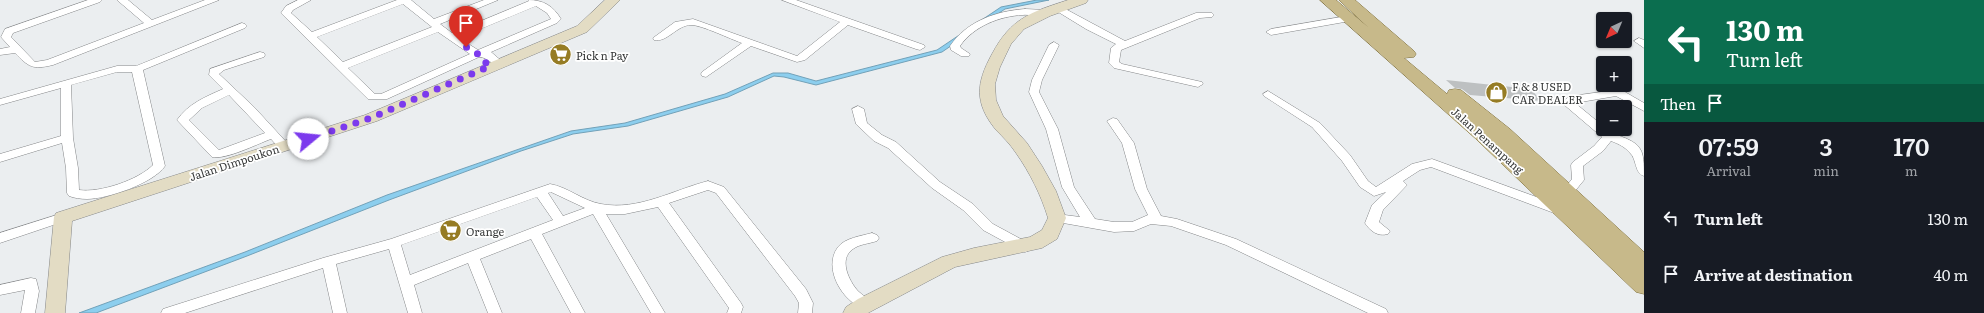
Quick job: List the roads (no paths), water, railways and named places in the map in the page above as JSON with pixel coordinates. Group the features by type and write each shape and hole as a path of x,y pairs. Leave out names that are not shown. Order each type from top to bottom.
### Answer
{"main road":[{"name":"Jalan Penampang","path":"1326,0 1483,135 1568,213 1644,286"},
{"name":"Jalan Penampang","path":"1346,0 1434,77 1503,133 1644,266"}],"street":[{"path":"97,0 9,31 6,37 32,64 37,65 55,60 214,0"},
{"path":"122,0 151,24"},
{"path":"306,0 289,8 286,13 372,97 383,97 554,21 556,18 551,11 535,1 452,36"},
{"path":"311,36 405,0 436,25 478,54 480,58 494,64"},
{"path":"340,67 492,0"},
{"name":"Jalan Dimpoukon","path":"0,238 371,118 494,64 582,29 613,0"},
{"path":"787,0 920,47"},
{"path":"872,238 848,246 840,256 840,267 843,279 859,309 948,262 974,255 1025,246 1044,239 1050,234 1057,218 1040,179 1023,149 996,117 988,99 987,79 990,68 1013,32 1031,20 1052,10 1081,0"},
{"path":"965,54 956,50 955,46 975,27 996,18 1014,13 1052,10 1123,44"},
{"path":"1198,84 1115,65 1116,48 1199,15 1209,15"},
{"path":"1272,32 1347,19"},
{"path":"658,38 678,24 693,22 797,59 801,58 847,21"},
{"path":"0,102 66,85 118,69 137,69 242,26"},
{"path":"706,74 750,42"},
{"path":"1054,45 1037,80 1034,92 1052,129 1068,187 1091,224"},
{"path":"0,52 18,49"},
{"path":"260,55 214,71 214,76 230,90 284,146"},
{"path":"66,85 67,138 72,168 73,193 90,195 121,186 155,171 159,166 137,69"},
{"path":"230,90 191,111 183,120 216,154 273,134"},
{"path":"1596,126 1568,103 1572,99 1616,93 1621,94 1631,100"},
{"path":"1268,94 1316,125 1346,158 1364,184 1374,192 1382,190 1416,167 1426,166"},
{"path":"1632,101 1644,108"},
{"path":"858,109 862,124 878,138 892,145 936,186 968,207 988,227 1025,246"},
{"path":"1113,121 1128,143 1141,190 1156,219"},
{"path":"1567,193 1578,180 1576,165 1603,144 1608,136 1625,142 1637,152 1644,172"},
{"path":"0,158 67,138"},
{"path":"1383,231 1376,228 1372,223 1377,208 1393,192 1432,163 1568,213"},
{"path":"168,313 328,261 394,243 550,188 557,189 597,208 616,210 661,201 708,185 720,190 801,293 806,303 805,313"},
{"path":"540,191 561,223"},
{"path":"661,201 736,307 734,313"},
{"path":"406,282 597,208"},
{"path":"597,208 658,313"},
{"path":"55,313 63,217"},
{"path":"1057,218 1091,224 1125,227 1156,219 1172,222 1231,242 1382,313"},
{"path":"535,233 578,313"},
{"path":"394,243 416,313"},
{"path":"472,257 495,313"},
{"path":"328,261 340,313"},
{"path":"0,290 31,283 32,291 28,313"}],"water":[{"path":"1037,0 1049,0 1005,9 942,52 816,85 774,76 728,97 628,126 573,134 521,151 389,200 96,313 79,313 245,252 387,195 571,131 625,123 725,94 773,73 788,73 816,81 937,50 1001,7"}],"place":[{"name":"Pick n Pay","path":"561,55"},
{"name":"F & 8 USED CAR DEALER","path":"1497,92"},
{"name":"Orange","path":"451,231"}]}
